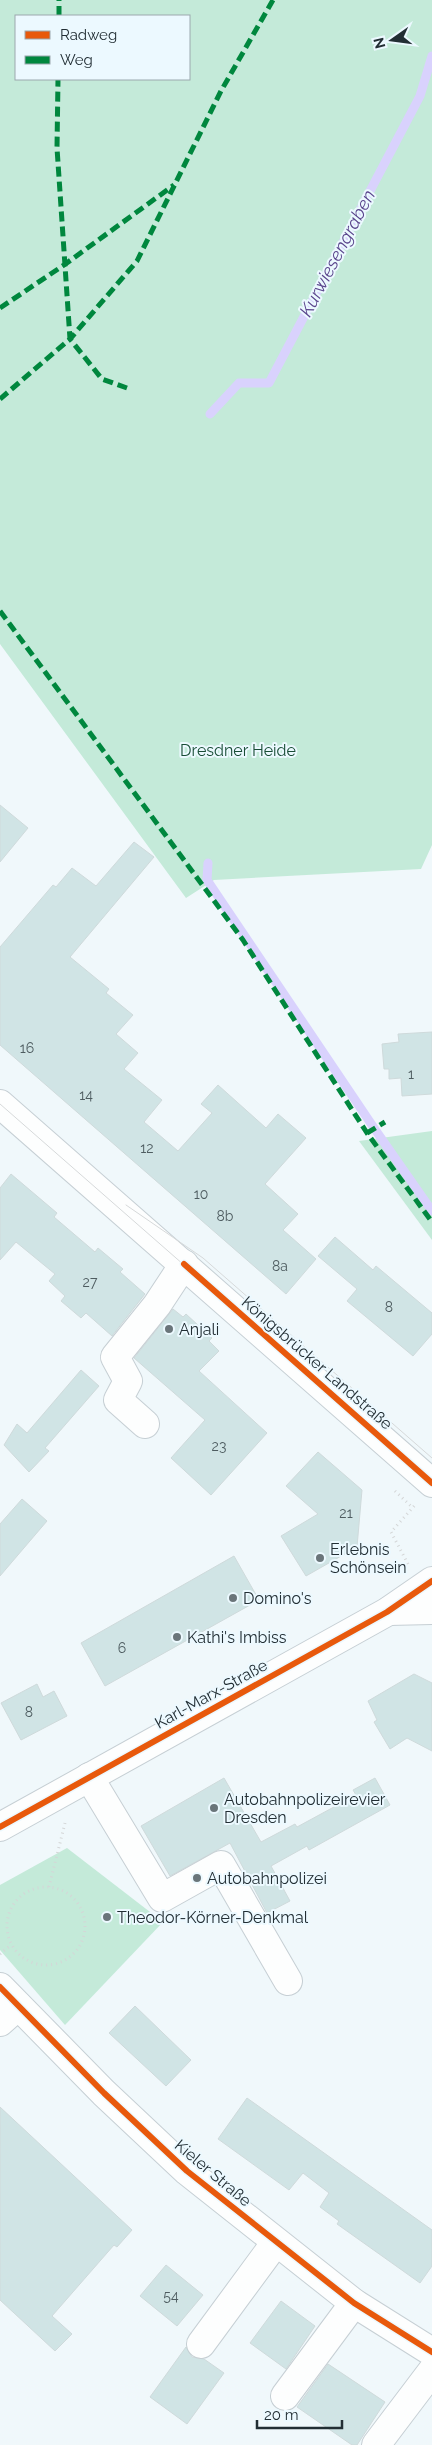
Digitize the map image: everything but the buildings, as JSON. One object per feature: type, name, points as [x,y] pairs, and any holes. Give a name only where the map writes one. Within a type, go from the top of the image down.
[{"type":"main road","name":"Königsbrücker Landstraße","points":[[0,1104],[184,1264],[426,1492]]},
{"type":"main road","points":[[145,1424],[118,1400],[128,1380],[115,1357],[157,1305],[184,1264]]},
{"type":"main road","name":"Karl-Marx-Straße","points":[[0,1827],[387,1612],[422,1576]]},
{"type":"main road","name":"Karl-Marx-Straße","points":[[387,1612],[432,1610]]},
{"type":"main road","points":[[89,1777],[162,1898],[221,1865],[288,1981]]},
{"type":"main road","name":"Kieler Straße","points":[[6,2005],[187,2171],[354,2303],[432,2352]]},
{"type":"main road","points":[[201,2344],[276,2242]]},
{"type":"main road","points":[[286,2396],[354,2303]]},
{"type":"main road","points":[[376,2445],[432,2371]]},
{"type":"path","points":[[422,1576],[391,1532],[426,1492]]},
{"type":"path","points":[[48,1887],[64,1834],[65,1822]]},
{"type":"path","points":[[48,1887],[62,1890],[73,1898],[81,1908],[85,1922],[84,1935],[79,1948],[64,1961],[44,1966],[31,1963],[19,1956],[11,1945],[7,1934],[6,1922],[10,1910],[25,1892],[48,1887]]},
{"type":"path","points":[[0,1954],[11,1945]]},
{"type":"green space","name":"Dresdner Heide","points":[[0,0],[432,0],[432,845],[421,869],[214,880],[186,898],[0,644]]},
{"type":"green space","points":[[432,1131],[432,1240],[359,1141]]},
{"type":"green space","points":[[67,1848],[163,1922],[65,2025],[0,1950],[0,1885]]},
{"type":"waterway","name":"Kurwiesengraben","points":[[210,414],[239,383],[269,383],[420,96],[432,56]]},
{"type":"waterway","points":[[208,863],[207,880],[432,1211]]},
{"type":"tram line","points":[[0,1104],[432,1482]]},
{"type":"tram line","points":[[126,1205],[203,1258],[432,1458]]},
{"type":"marked path","points":[[59,0],[59,15]]},
{"type":"marked path","points":[[127,388],[102,379],[70,339],[137,261],[221,91],[273,0]]},
{"type":"marked path","points":[[0,399],[70,339],[57,148],[58,80]]},
{"type":"marked path","points":[[0,308],[64,265],[174,185]]},
{"type":"marked path","points":[[0,611],[243,940],[367,1133],[432,1222]]},
{"type":"marked path","points":[[367,1133],[385,1122]]},
{"type":"cycle path","points":[[184,1264],[432,1483]]},
{"type":"cycle path","points":[[0,1827],[387,1612],[432,1581]]},
{"type":"cycle path","points":[[0,1987],[104,2093],[187,2171],[354,2303],[432,2352]]},
{"type":"place","name":"Anjali","points":[[169,1329]]},
{"type":"place","name":"Erlebnis Schönsein","points":[[320,1558]]},
{"type":"place","name":"Domino's","points":[[233,1598]]},
{"type":"place","name":"Kathi's Imbiss","points":[[177,1637]]},
{"type":"place","name":"Autobahnpolizeirevier Dresden","points":[[214,1808]]},
{"type":"place","name":"Autobahnpolizei","points":[[197,1878]]},
{"type":"place","name":"Theodor-Körner-Denkmal","points":[[107,1917]]}]
